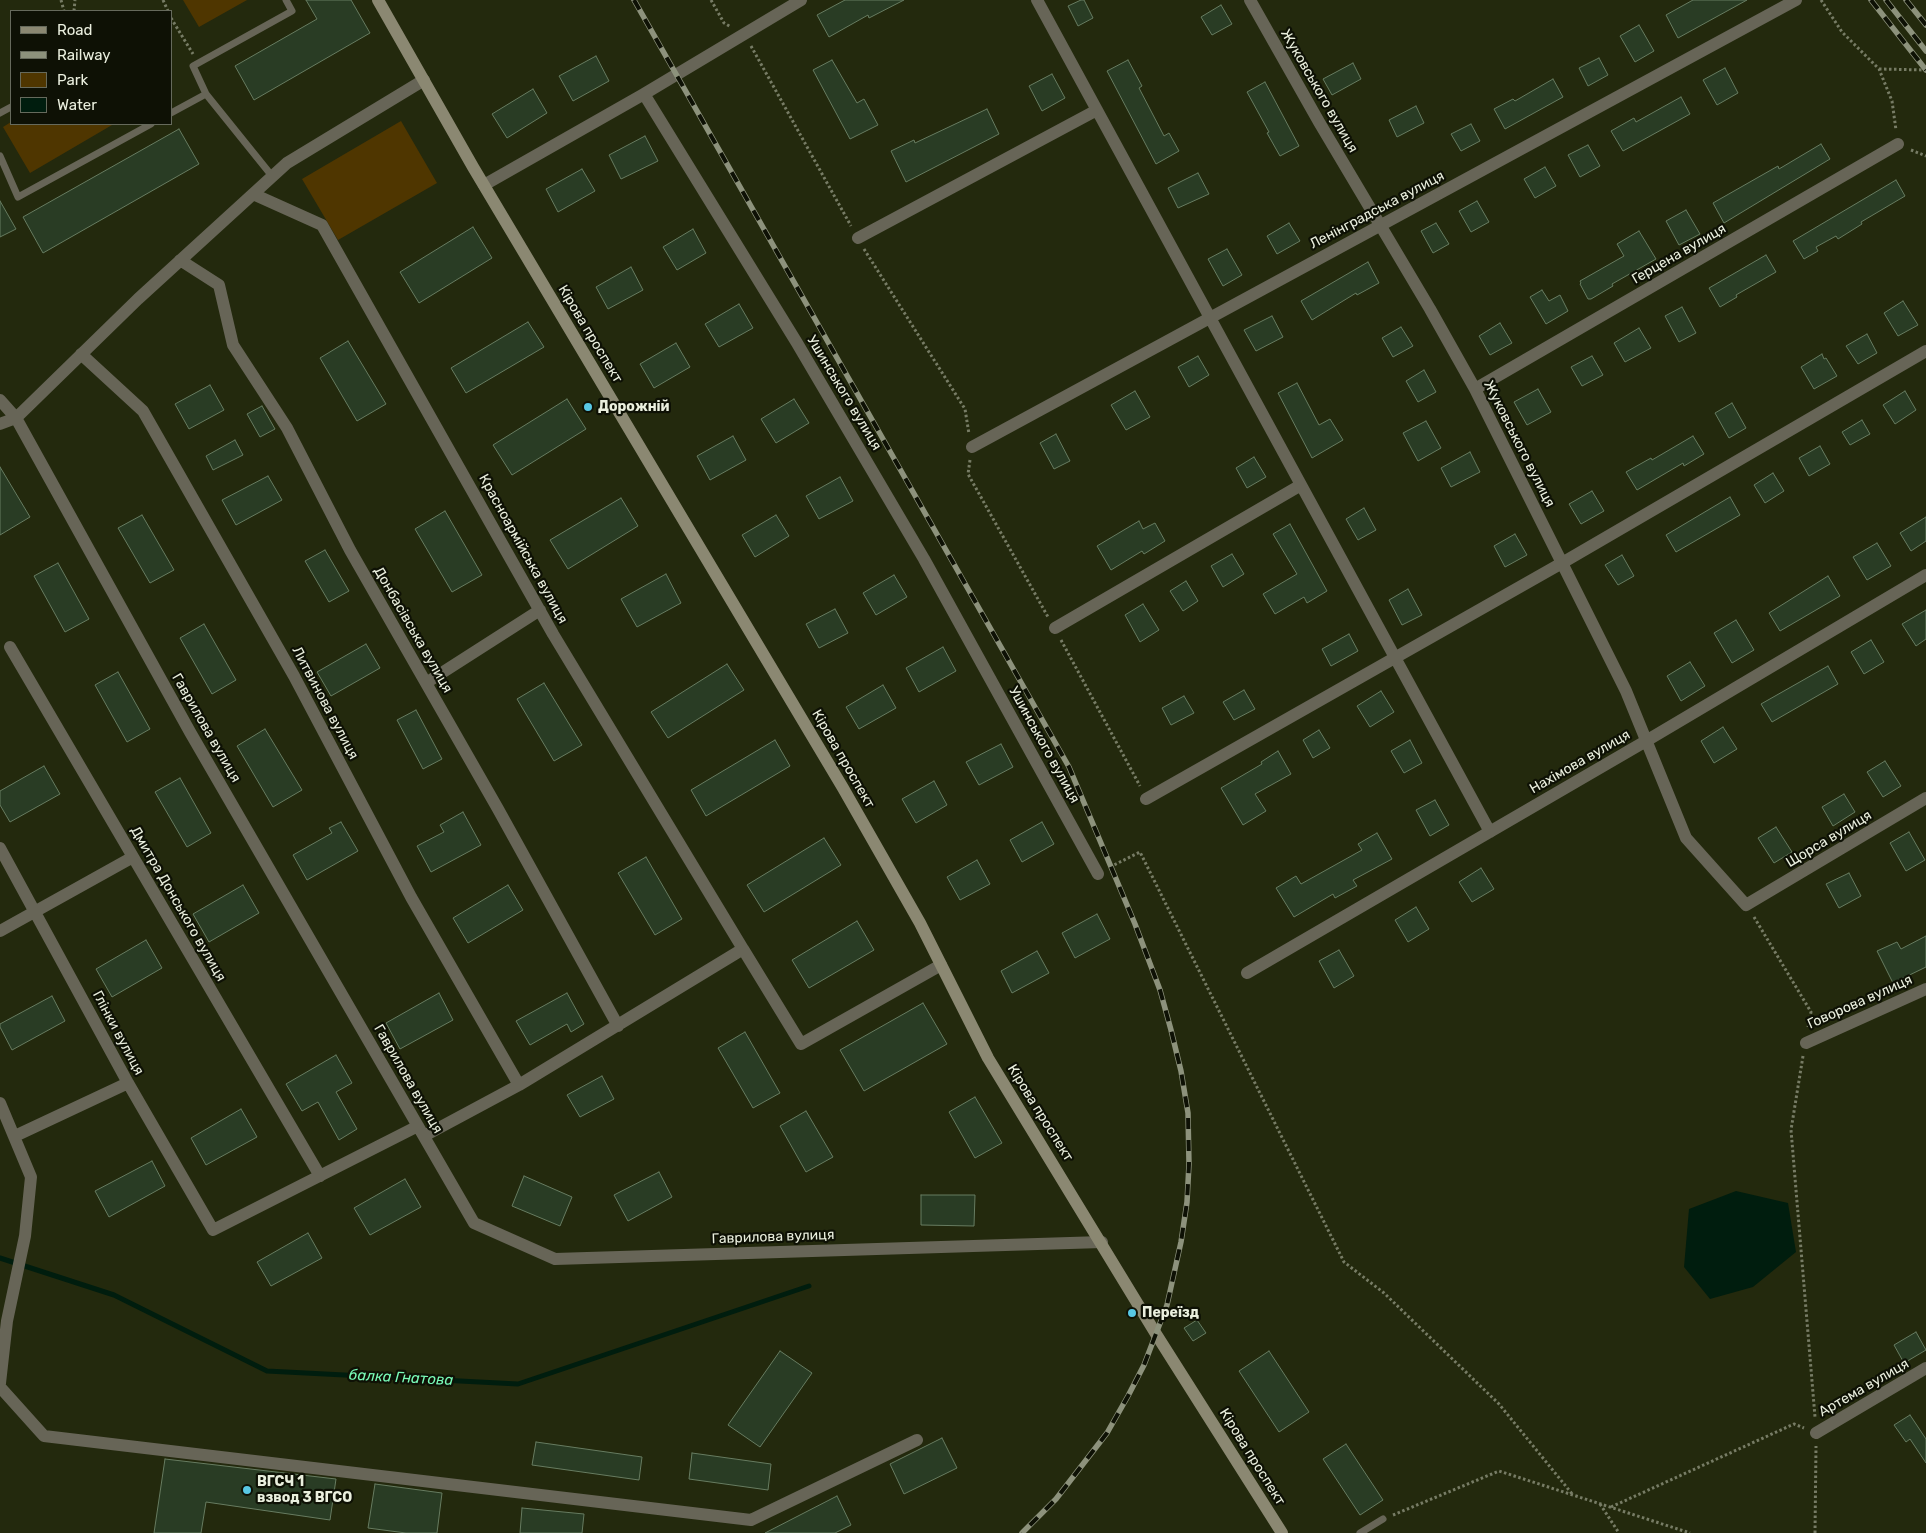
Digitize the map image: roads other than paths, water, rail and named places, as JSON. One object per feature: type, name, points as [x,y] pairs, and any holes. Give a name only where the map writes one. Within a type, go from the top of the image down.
[{"type":"street","name":"Кірова проспект","points":[[378,0],[484,185],[843,788],[920,923],[988,1058],[1279,1532]]},
{"type":"street","points":[[484,185],[644,94],[801,0]]},
{"type":"street","points":[[1037,0],[1490,832]]},
{"type":"street","name":"Жуковського вулиця","points":[[1250,0],[1475,389],[1626,691],[1686,838],[1746,905]]},
{"type":"street","name":"Ленінградська вулиця","points":[[972,447],[1796,0]]},
{"type":"street","points":[[0,424],[16,418],[180,260],[286,163],[424,80]]},
{"type":"street","name":"Ушинського вулиця","points":[[644,94],[797,343],[924,559],[1098,874]]},
{"type":"street","points":[[858,238],[1097,110]]},
{"type":"street","name":"Герцена вулиця","points":[[1475,389],[1898,144]]},
{"type":"street","name":"Красноармійська вулиця","points":[[253,194],[322,225],[540,610],[801,1044],[941,965]]},
{"type":"street","name":"Донбасівська вулиця","points":[[180,260],[219,285],[233,345],[287,428],[350,550],[618,1026]]},
{"type":"street","points":[[1146,799],[1562,563],[1926,351]]},
{"type":"street","name":"Литвинова вулиця","points":[[81,354],[143,411],[294,676],[411,898],[519,1085]]},
{"type":"street","name":"Гаврилова вулиця","points":[[0,400],[16,418],[190,732],[474,1223],[556,1259],[1102,1242]]},
{"type":"street","points":[[1055,628],[1302,485]]},
{"type":"street","name":"Нахімова вулиця","points":[[1247,973],[1646,741],[1926,575]]},
{"type":"street","points":[[426,683],[540,610]]},
{"type":"street","name":"Дмитра Донського вулиця","points":[[10,647],[320,1176]]},
{"type":"street","name":"Щорса вулиця","points":[[1746,905],[1926,798]]},
{"type":"street","name":"Глінки вулиця","points":[[0,848],[128,1083],[213,1230],[320,1176]]},
{"type":"street","points":[[0,931],[133,856]]},
{"type":"street","points":[[320,1176],[519,1085],[743,949]]},
{"type":"street","name":"Говорова вулиця","points":[[1806,1043],[1926,989]]},
{"type":"street","points":[[0,1132],[15,1136],[128,1083]]},
{"type":"street","points":[[0,1103],[31,1177],[25,1236],[7,1321],[0,1383]]},
{"type":"street","name":"Артема вулиця","points":[[1816,1433],[1926,1368]]},
{"type":"street","points":[[0,1387],[44,1436],[751,1520],[917,1440]]},
{"type":"lane","points":[[272,176],[206,94],[193,66],[292,11],[286,0]]},
{"type":"lane","points":[[172,112],[206,94]]},
{"type":"lane","points":[[0,156],[18,197],[149,125]]},
{"type":"lane","points":[[1360,1533],[1383,1519]]},
{"type":"water","points":[[1736,1191],[1788,1203],[1796,1252],[1753,1287],[1710,1299],[1684,1267],[1689,1209]]},
{"type":"waterway","name":"балка Гнатова","points":[[0,1258],[114,1295],[267,1371],[518,1384],[809,1286]]},
{"type":"railway","points":[[634,0],[1069,767],[1135,924],[1160,990],[1171,1030],[1181,1071],[1188,1113],[1189,1164],[1187,1202],[1181,1242],[1167,1305],[1144,1365],[1107,1433],[1056,1499],[1022,1533]]},
{"type":"railway","points":[[1871,0],[1926,70]]},
{"type":"railway","points":[[1886,0],[1926,51]]},
{"type":"railway","points":[[1906,0],[1926,25]]},
{"type":"place","name":"Дорожній","points":[[588,407]]},
{"type":"place","name":"Переїзд","points":[[1132,1313]]},
{"type":"place","name":"ВГСЧ 1 взвод 3 ВГСО","points":[[247,1490]]}]
